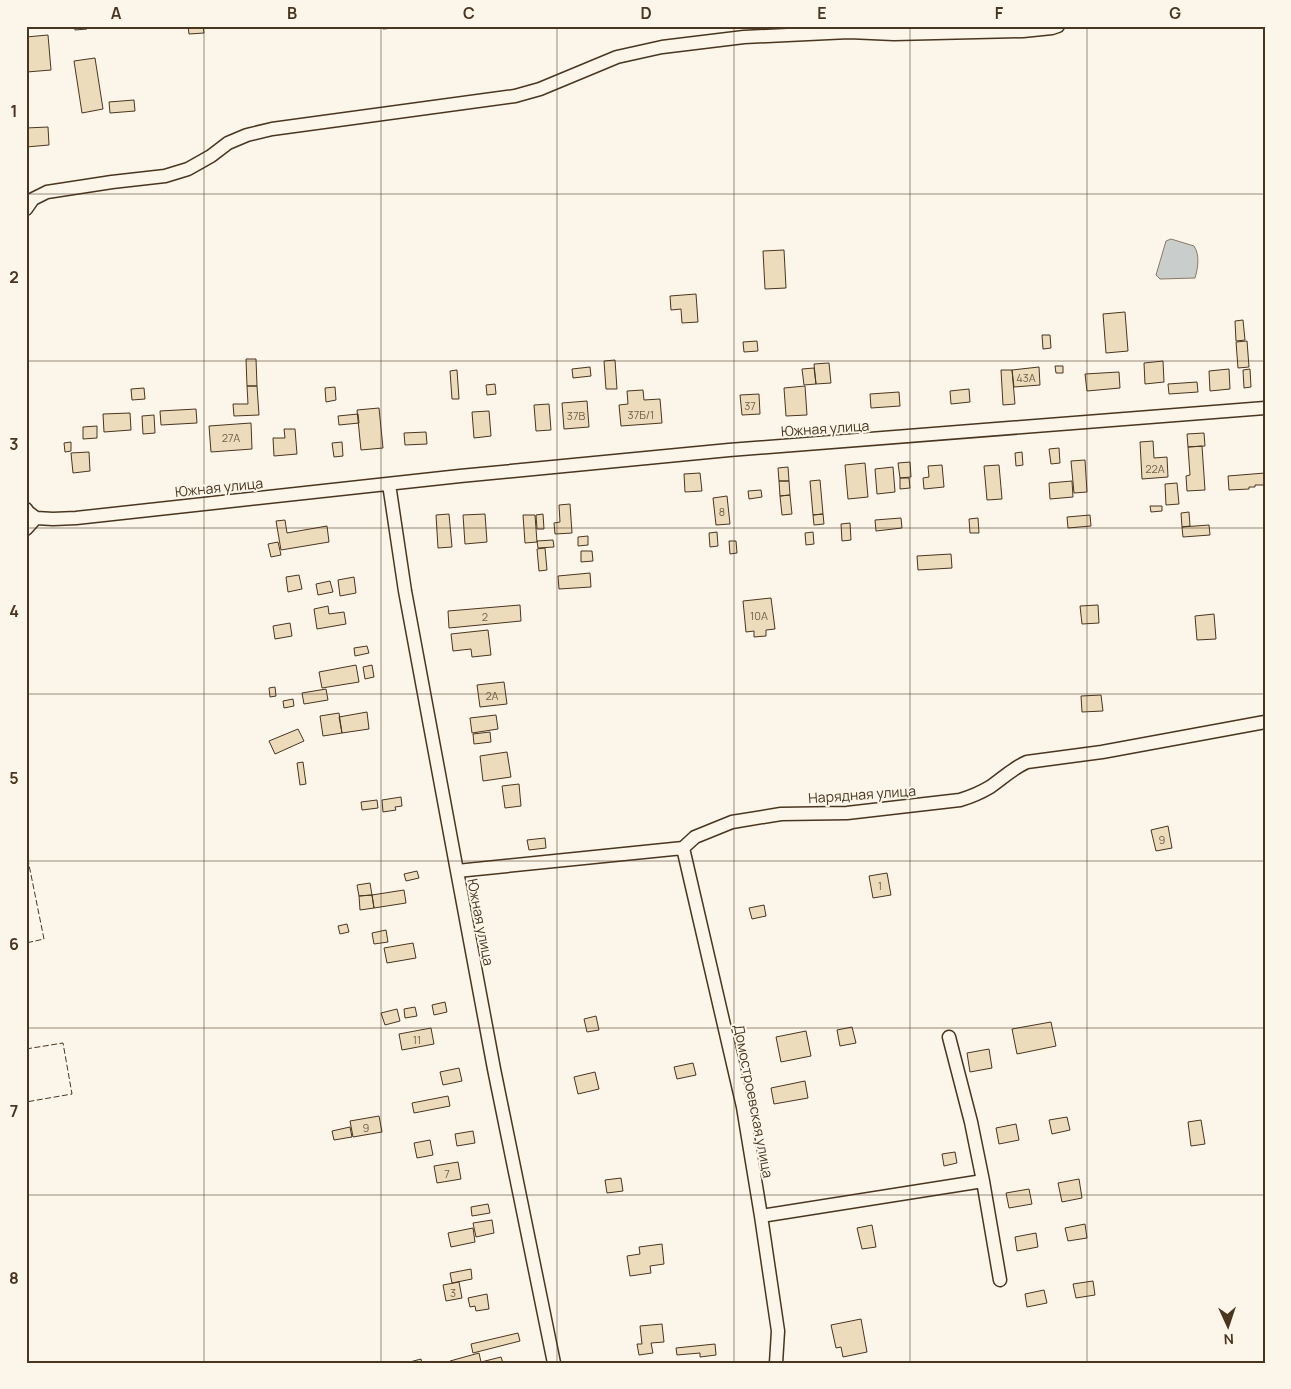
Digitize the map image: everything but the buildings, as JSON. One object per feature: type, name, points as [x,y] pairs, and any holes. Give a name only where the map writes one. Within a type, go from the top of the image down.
[{"type":"street","points":[[26,208],[33,199],[47,192],[165,176],[188,169],[211,156],[228,143],[247,135],[272,129],[515,96],[540,89],[617,57],[662,47],[812,30],[894,34],[1023,31],[1058,26]]},
{"type":"street","name":"Южная улица","points":[[31,514],[53,519],[86,517],[460,476],[730,450],[1265,408]]},
{"type":"street","name":"Южная улица","points":[[389,484],[405,591],[494,1069],[554,1363]]},
{"type":"street","points":[[26,529],[31,514]]},
{"type":"street","name":"Нарядная улица","points":[[457,871],[683,848],[695,837],[732,822],[781,814],[847,813],[960,800],[989,788],[1017,766],[1027,762],[1102,752],[1265,722]]},
{"type":"street","name":"Домостроевская улица","points":[[683,848],[743,1106],[778,1331],[776,1363]]},
{"type":"street","points":[[949,1036],[971,1122],[1000,1280]]},
{"type":"street","points":[[761,1216],[983,1181]]},
{"type":"shaded area","points":[[1171,239],[1194,246],[1198,262],[1195,278],[1160,279],[1156,275],[1166,241]]},
{"type":"fence","points":[[26,850],[44,939],[26,943]]},
{"type":"fence","points":[[26,1049],[63,1043],[72,1094],[26,1102]]}]
